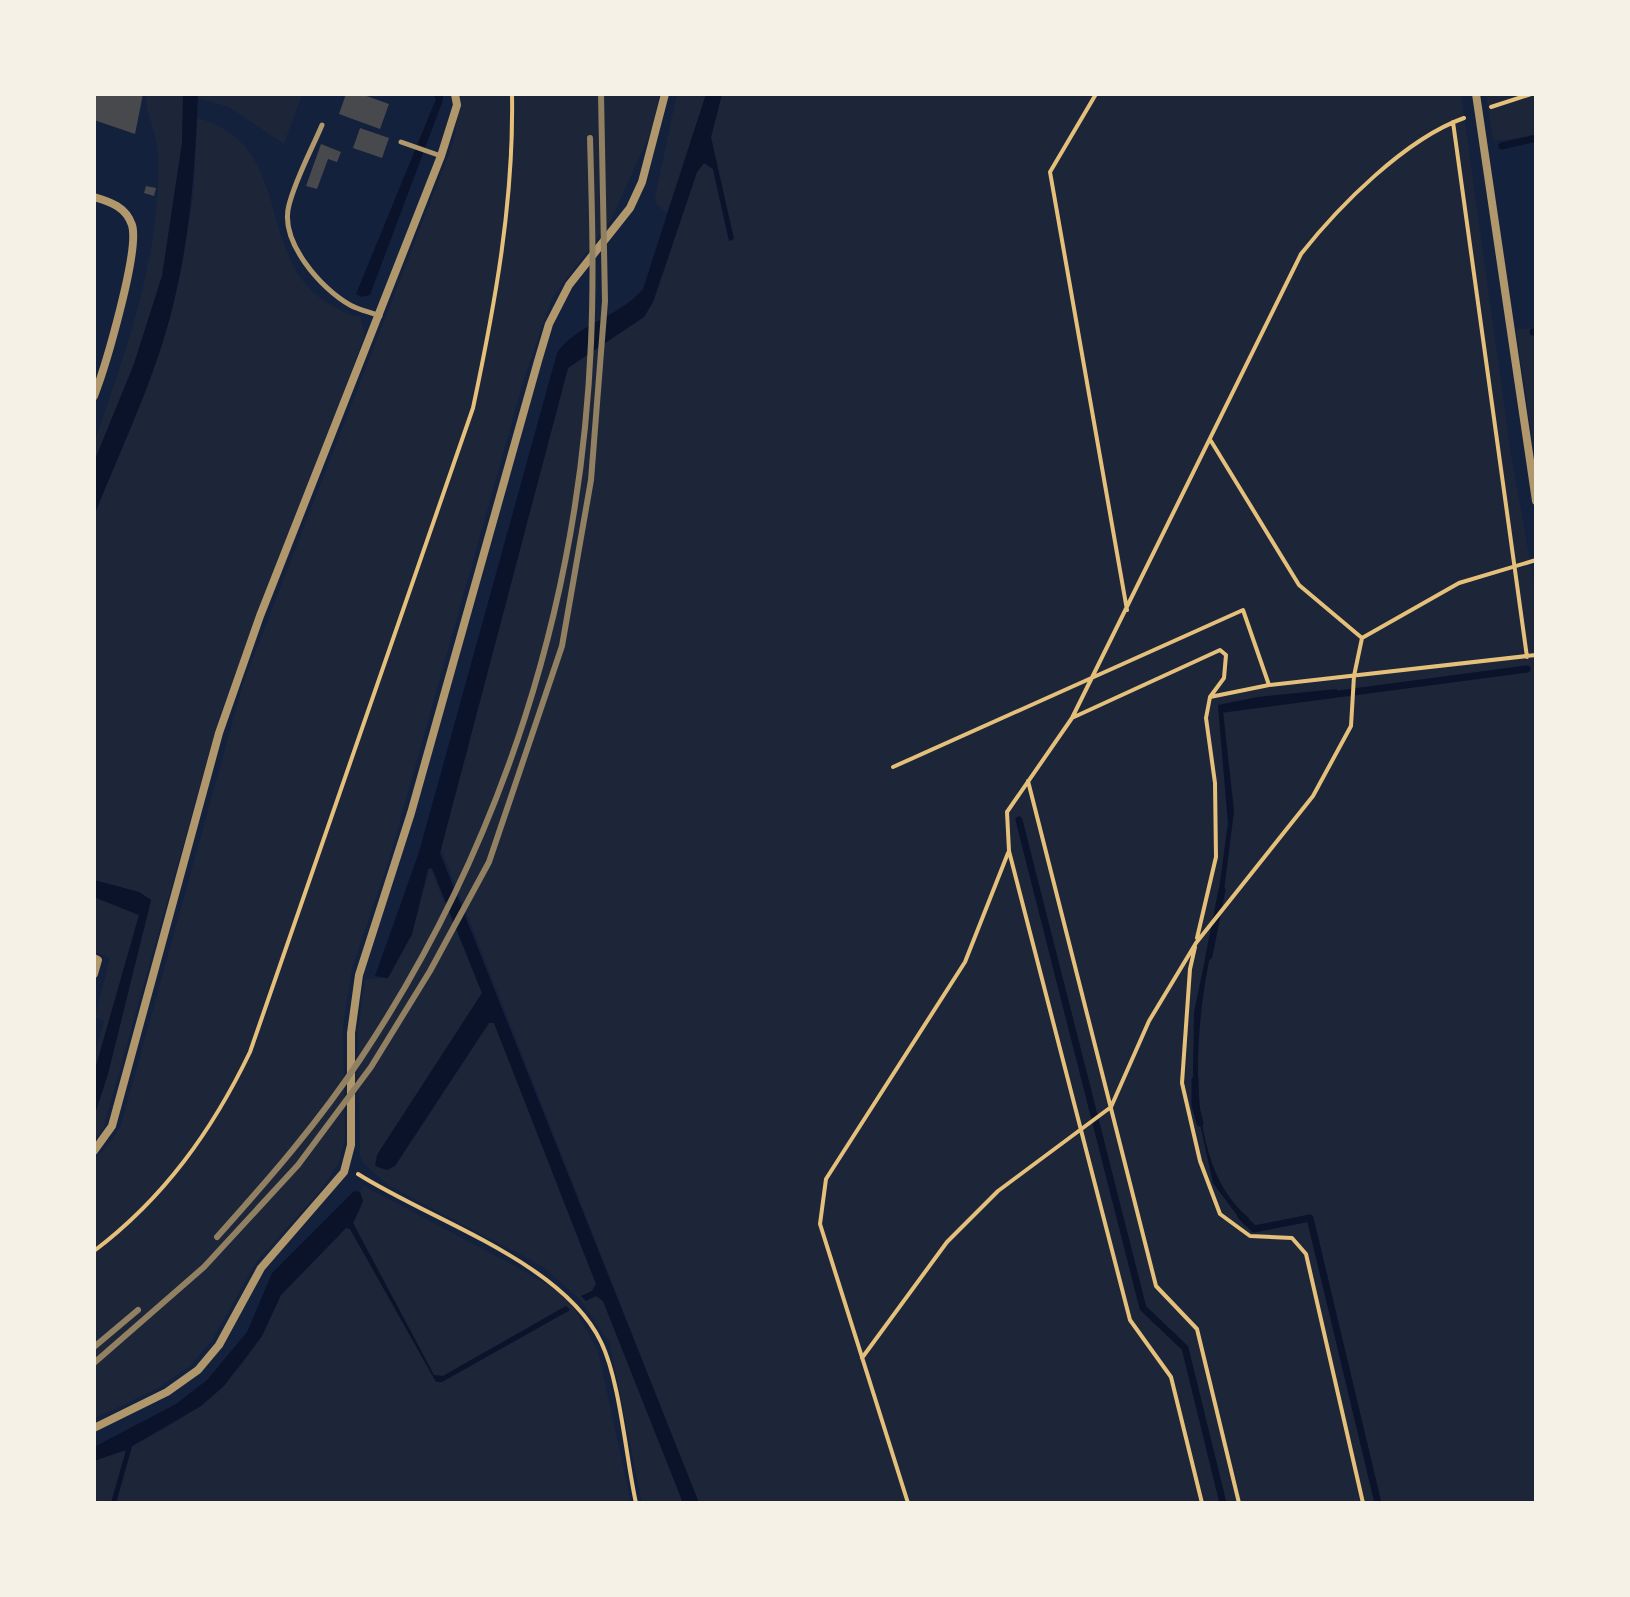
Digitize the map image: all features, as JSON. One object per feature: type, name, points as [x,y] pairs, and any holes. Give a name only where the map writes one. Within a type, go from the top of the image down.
[{"type":"street","points":[[94,1151],[112,1126],[224,718],[260,616],[441,156],[457,105],[455,94]]},
{"type":"street","points":[[94,1428],[167,1392],[198,1370],[219,1345],[261,1268],[337,1183],[346,1167],[351,1145],[351,1033],[359,975],[411,813],[549,324],[569,285],[630,208],[642,182],[665,94]]},
{"type":"street","points":[[1476,94],[1536,501]]},
{"type":"street","points":[[94,197],[116,204],[127,215],[133,240],[112,343],[94,396]]},
{"type":"street","points":[[94,958],[98,960],[94,974]]},
{"type":"lane","points":[[322,125],[287,208],[290,233],[303,259],[324,285],[350,305],[380,316]]},
{"type":"lane","points":[[401,142],[441,156]]},
{"type":"path","points":[[94,1251],[165,1186],[223,1109],[250,1052],[473,408],[496,298],[513,153],[512,94]]},
{"type":"path","points":[[1096,94],[1050,172],[1127,612]]},
{"type":"path","points":[[1478,112],[1531,94]]},
{"type":"path","points":[[1202,1503],[1171,1377],[1130,1320],[1009,851],[1007,812],[1072,718],[1088,681],[1127,612],[1301,254],[1325,224],[1388,167],[1463,118]]},
{"type":"path","points":[[1453,122],[1527,657]]},
{"type":"path","points":[[1211,441],[1299,585],[1362,638]]},
{"type":"path","points":[[862,1358],[947,1242],[998,1191],[1111,1107],[1149,1021],[1196,943],[1313,796],[1351,726],[1354,676],[1362,638],[1459,583],[1536,560]]},
{"type":"path","points":[[893,767],[1243,610],[1269,685]]},
{"type":"path","points":[[1072,718],[1220,650],[1226,655],[1224,678],[1210,697],[1206,718],[1215,783],[1216,857],[1190,969],[1182,1083],[1200,1161],[1220,1214],[1250,1236],[1292,1238],[1306,1254],[1363,1503]]},
{"type":"path","points":[[1210,697],[1269,685],[1536,655]]},
{"type":"path","points":[[1028,781],[1156,1286],[1197,1329],[1239,1503]]},
{"type":"path","points":[[908,1503],[820,1224],[826,1179],[965,962],[1009,851]]},
{"type":"path","points":[[346,1167],[533,1269],[573,1298],[602,1343],[636,1503]]},
{"type":"shaded area","points":[[146,94],[183,94],[182,143],[162,276],[134,364],[94,462],[94,444],[140,301],[154,228],[158,153]]},
{"type":"shaded area","points":[[183,94],[198,94],[190,206],[177,290],[154,368],[94,516],[94,462],[134,364],[162,276],[182,143]]},
{"type":"shaded area","points":[[198,94],[302,94],[284,144],[229,107],[198,98]]},
{"type":"shaded area","points":[[433,94],[443,94],[443,100],[370,295],[362,297],[356,294],[436,99]]},
{"type":"shaded area","points":[[461,94],[659,94],[653,127],[611,220],[552,298],[524,379],[389,860],[352,968],[343,1026],[345,1139],[339,1162],[321,1190],[257,1261],[212,1340],[190,1366],[158,1388],[94,1419],[94,1160],[121,1125],[243,684],[454,141]]},
{"type":"shaded area","points":[[677,94],[706,94],[667,213],[656,204],[655,197]]},
{"type":"shaded area","points":[[706,94],[722,94],[711,137],[734,239],[729,241],[713,169],[704,163],[697,172],[653,302],[644,317],[568,368],[440,853],[699,1503],[683,1503],[603,1301],[596,1296],[586,1301],[581,1296],[592,1291],[596,1284],[494,1023],[489,1023],[395,1166],[387,1170],[375,1166],[377,1155],[482,993],[432,868],[428,869],[412,934],[388,978],[375,976],[419,852],[557,353],[575,335],[623,307],[643,289]]},
{"type":"shaded area","points":[[722,94],[1461,94],[1511,455],[1536,593],[1536,1503],[699,1503],[440,846],[568,368],[653,303],[697,172],[704,163],[713,169],[728,240],[711,137]],"holes":[[[1337,689],[1337,692],[1257,703],[1223,712],[1234,811],[1223,897],[1218,897],[1228,823],[1218,705],[1258,697]]]},
{"type":"shaded area","points":[[1486,94],[1536,94],[1536,136],[1493,141]]},
{"type":"shaded area","points":[[197,118],[228,132],[249,152],[263,177],[291,261],[307,286],[331,305],[360,316],[365,335],[220,715],[103,1129],[94,1140],[94,1117],[108,1074],[151,900],[139,892],[94,880],[94,516],[170,318],[193,199]]},
{"type":"shaded area","points":[[1536,328],[1536,464],[1516,329]]},
{"type":"shaded area","points":[[1337,689],[1337,693],[1257,703],[1223,712],[1234,811],[1223,898],[1218,897],[1228,823],[1218,705],[1258,697]]},
{"type":"shaded area","points":[[430,867],[482,993],[377,1155],[489,1023],[494,1023],[596,1284],[592,1291],[582,1296],[600,1296],[603,1301],[683,1503],[642,1503],[610,1344],[580,1299],[542,1266],[390,1186],[365,1165],[360,1155],[358,1030],[365,979],[388,978],[412,934]]},
{"type":"shaded area","points":[[94,880],[139,892],[151,900],[108,1074],[94,1117],[94,1073],[139,915],[94,897]]},
{"type":"shaded area","points":[[94,897],[139,915],[94,1073],[94,1057],[104,1021],[95,1017],[110,958],[94,952]]},
{"type":"shaded area","points":[[1212,947],[1198,1052],[1203,1128],[1212,1163],[1227,1194],[1249,1218],[1245,1226],[1213,1183],[1198,1115],[1193,1073],[1194,1012],[1207,950]]},
{"type":"shaded area","points":[[364,1186],[552,1287],[573,1306],[598,1351],[631,1503],[116,1503],[132,1447],[184,1417],[240,1367],[262,1336],[281,1295],[346,1228],[350,1229],[438,1382],[570,1310],[566,1306],[443,1376],[434,1375],[353,1223],[362,1206],[360,1192]]},
{"type":"shaded area","points":[[354,1191],[360,1192],[363,1201],[353,1223],[434,1375],[443,1376],[566,1306],[570,1310],[442,1382],[436,1382],[350,1229],[346,1228],[281,1295],[262,1336],[224,1386],[201,1406],[132,1446],[116,1503],[111,1503],[126,1450],[94,1461],[94,1447],[176,1404],[207,1380],[247,1332],[272,1273]]},
{"type":"shaded area","points":[[120,1449],[126,1453],[111,1503],[94,1503],[94,1461]]},
{"type":"building","points":[[94,94],[143,94],[135,134],[94,120]]},
{"type":"building","points":[[346,94],[361,94],[389,104],[380,129],[339,114]]},
{"type":"building","points":[[360,128],[389,138],[382,158],[353,148]]},
{"type":"building","points":[[321,144],[341,152],[337,162],[328,159],[317,189],[306,186]]},
{"type":"building","points":[[146,186],[156,188],[154,196],[144,193]]},
{"type":"waterway","points":[[1502,146],[1536,138]]},
{"type":"waterway","points":[[1224,709],[1527,669]]},
{"type":"waterway","points":[[1019,820],[1143,1308],[1185,1348],[1223,1503]]},
{"type":"waterway","points":[[1209,956],[1222,890]]},
{"type":"waterway","points":[[1195,1080],[1195,1105],[1200,1123]]},
{"type":"waterway","points":[[1241,1216],[1254,1229],[1310,1218],[1378,1503]]},
{"type":"railway","points":[[94,1363],[204,1267],[298,1165],[371,1067],[430,971],[489,862],[562,646],[591,480],[605,301],[601,94]]},
{"type":"railway","points":[[217,1237],[328,1105],[411,976],[455,892],[493,805],[525,717],[551,626],[570,533],[584,439],[592,317],[590,138]]},
{"type":"railway","points":[[94,1347],[138,1310]]}]
